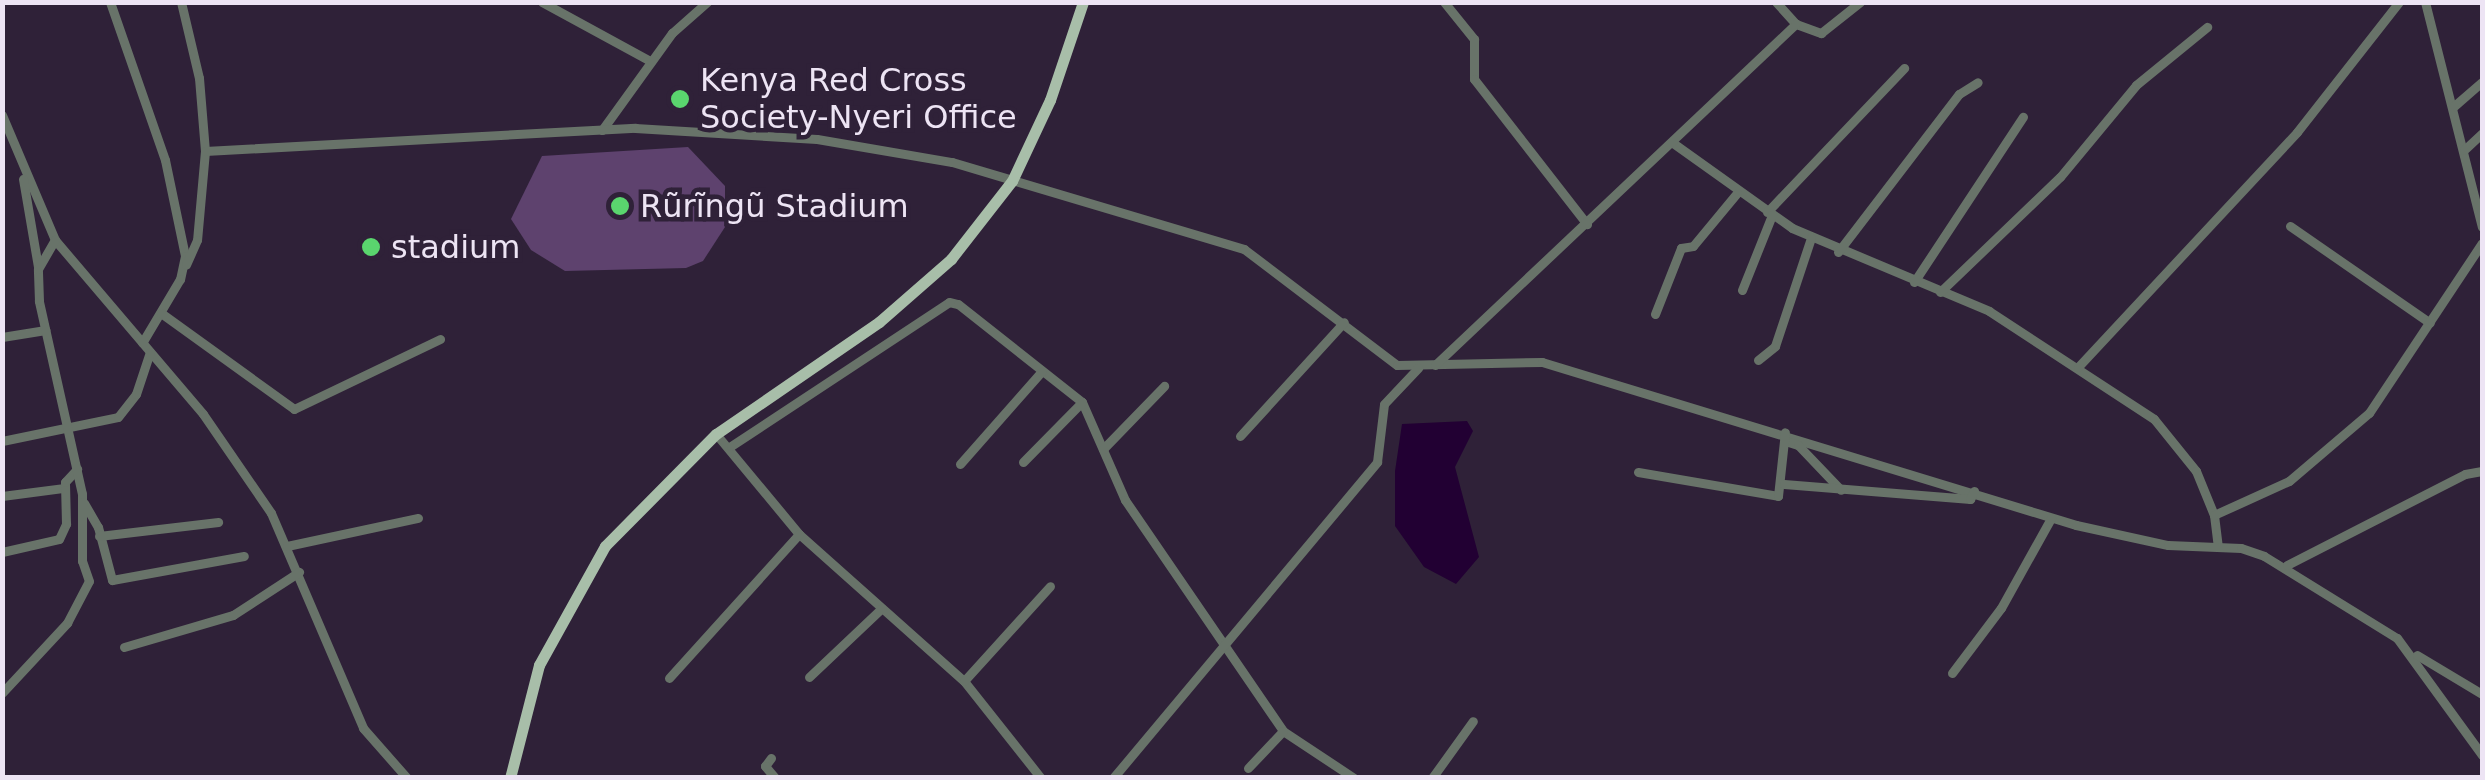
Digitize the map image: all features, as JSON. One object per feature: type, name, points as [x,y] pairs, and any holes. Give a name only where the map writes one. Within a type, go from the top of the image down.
[{"type":"main road","points":[[510,778],[539,664],[575,591],[639,508],[716,434],[916,291],[951,260],[1012,181],[1050,100],[1083,2]]},
{"type":"street","points":[[110,2],[165,160],[182,233],[180,279]]},
{"type":"street","points":[[142,343],[180,279],[197,240],[205,152],[199,78],[181,2]]},
{"type":"street","points":[[542,2],[650,61]]},
{"type":"street","points":[[602,130],[650,61],[707,2]]},
{"type":"street","points":[[1444,2],[1474,38],[1474,78],[1587,224]]},
{"type":"street","points":[[1776,2],[1796,24],[1825,32],[1860,2]]},
{"type":"street","points":[[2078,367],[2297,132],[2398,2]]},
{"type":"street","points":[[2425,2],[2482,227]]},
{"type":"street","points":[[1435,366],[1796,24]]},
{"type":"street","points":[[1940,292],[2060,177],[2136,84],[2207,27]]},
{"type":"street","points":[[1742,290],[1769,213],[1904,68]]},
{"type":"street","points":[[1838,252],[1959,94],[1978,82]]},
{"type":"street","points":[[2453,107],[2482,82]]},
{"type":"street","points":[[2,115],[55,240],[238,462],[287,546],[363,728],[407,778]]},
{"type":"street","points":[[1914,282],[2023,117]]},
{"type":"street","points":[[205,152],[602,130],[816,140],[952,162],[1244,249],[1386,358],[1418,368],[1542,362],[1974,491],[2052,518],[2168,546],[2218,546],[2288,566],[2411,652],[2482,694]]},
{"type":"street","points":[[2464,150],[2482,132]]},
{"type":"street","points":[[1673,143],[1737,193],[1811,238],[1989,310],[2078,367],[2178,444],[2214,515],[2218,546]]},
{"type":"street","points":[[2,693],[86,592],[82,500],[45,330],[23,171]]},
{"type":"street","points":[[1655,314],[1681,248],[1692,246],[1737,193]]},
{"type":"street","points":[[2290,226],[2430,323]]},
{"type":"street","points":[[1758,360],[1775,346],[1811,238]]},
{"type":"street","points":[[38,268],[55,240]]},
{"type":"street","points":[[2214,515],[2288,480],[2370,413],[2482,243]]},
{"type":"street","points":[[730,446],[948,302],[964,308],[1082,402],[1125,500],[1283,731],[1354,778]]},
{"type":"street","points":[[161,314],[294,410],[440,340]]},
{"type":"street","points":[[1240,436],[1344,322]]},
{"type":"street","points":[[2,337],[45,330]]},
{"type":"street","points":[[2,440],[69,432],[123,412],[150,352]]},
{"type":"street","points":[[1113,778],[1376,462],[1384,404],[1418,368]]},
{"type":"street","points":[[960,464],[1041,372]]},
{"type":"street","points":[[1103,450],[1164,386]]},
{"type":"street","points":[[1022,462],[1082,402]]},
{"type":"street","points":[[716,434],[730,446],[799,534],[964,681],[1042,778]]},
{"type":"street","points":[[1638,472],[1778,496],[1784,484],[1785,437]]},
{"type":"street","points":[[1785,437],[1798,445],[1841,490]]},
{"type":"street","points":[[2,552],[59,540],[66,524],[64,488],[77,469]]},
{"type":"street","points":[[2288,566],[2465,474],[2482,471]]},
{"type":"street","points":[[1784,484],[1970,499],[1974,491]]},
{"type":"street","points":[[2,496],[64,488]]},
{"type":"street","points":[[82,500],[99,536],[112,580],[244,556]]},
{"type":"street","points":[[287,546],[418,518]]},
{"type":"street","points":[[1952,673],[2001,608],[2052,518]]},
{"type":"street","points":[[99,536],[218,522]]},
{"type":"street","points":[[669,678],[799,534]]},
{"type":"street","points":[[124,648],[232,615],[299,572]]},
{"type":"street","points":[[964,681],[1050,586]]},
{"type":"street","points":[[810,677],[882,608]]},
{"type":"street","points":[[2411,652],[2482,755]]},
{"type":"street","points":[[1432,778],[1473,721]]},
{"type":"street","points":[[1248,768],[1283,731]]},
{"type":"street","points":[[771,758],[766,766],[775,778]]},
{"type":"shaded area","name":"Rũrĩngũ Stadium","points":[[688,147],[725,186],[725,227],[703,261],[686,268],[565,271],[531,250],[511,219],[542,156]]},
{"type":"shaded area","points":[[1467,421],[1473,431],[1455,467],[1479,557],[1456,584],[1424,567],[1395,526],[1395,471],[1402,424]]},
{"type":"place","name":"Kenya Red Cross Society-Nyeri Office","points":[[680,99]]},
{"type":"place","name":"Rũrĩngũ Stadium","points":[[620,206]]},
{"type":"place","name":"stadium","points":[[371,247]]}]
